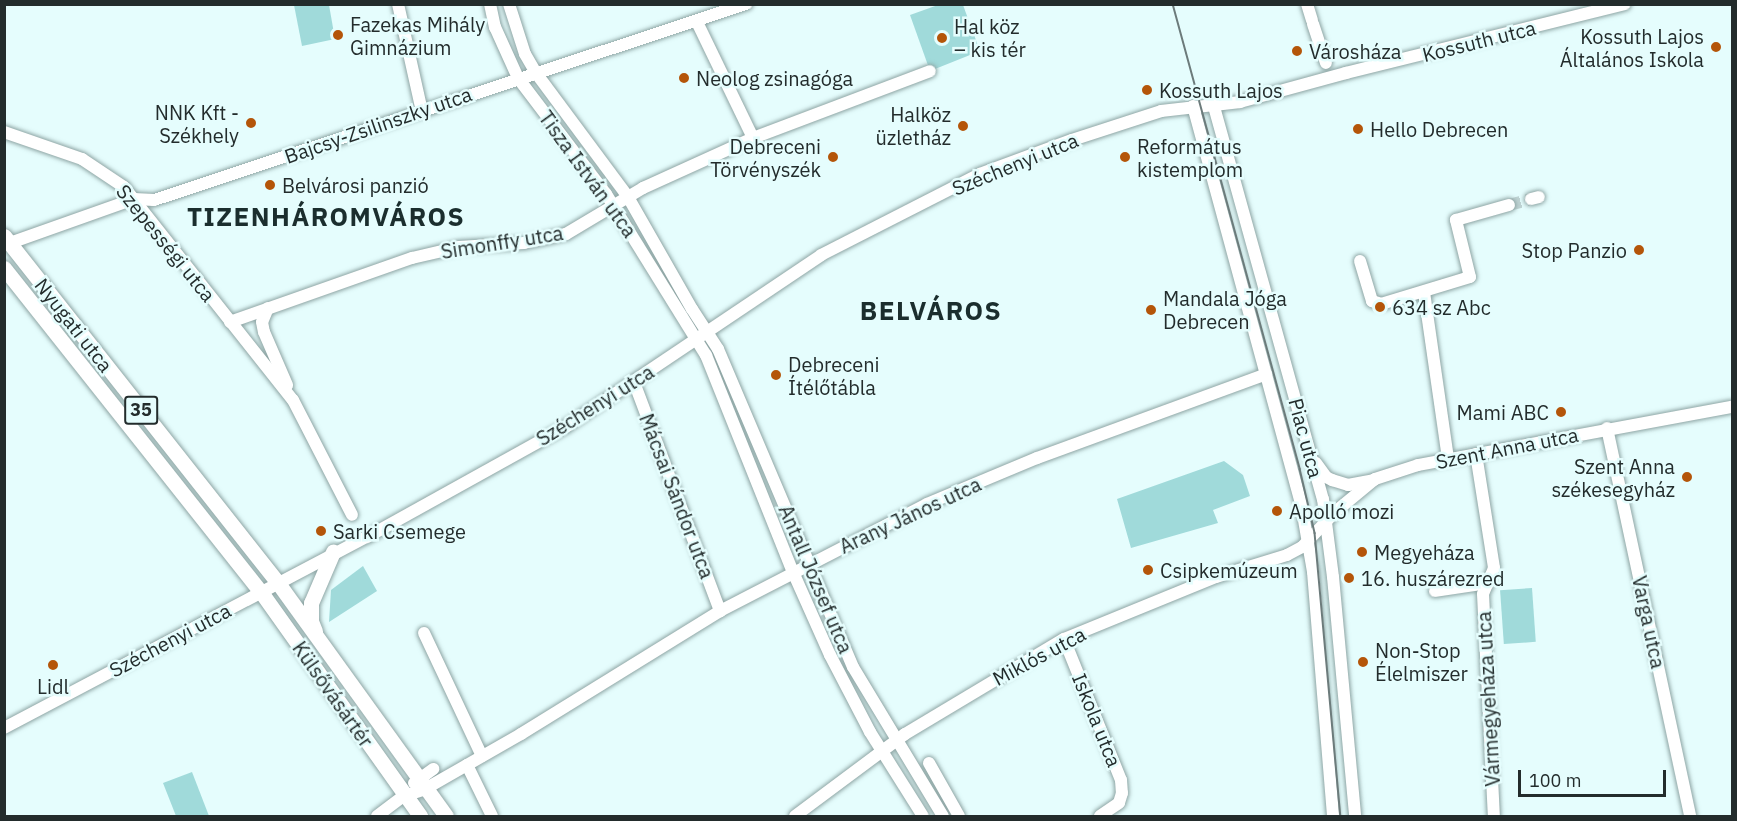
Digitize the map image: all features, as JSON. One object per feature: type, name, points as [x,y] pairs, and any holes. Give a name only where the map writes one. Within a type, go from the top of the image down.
[{"type":"main road","name":"Nyugati utca","points":[[7,240],[278,583]]},
{"type":"main road","name":"Nyugati utca","points":[[4,268],[261,592]]},
{"type":"main road","points":[[320,642],[311,621],[311,603],[333,552]]},
{"type":"main road","name":"Külsővásártér","points":[[278,583],[446,816]]},
{"type":"main road","name":"Külsővásártér","points":[[261,592],[420,816]]},
{"type":"street","points":[[398,4],[422,111]]},
{"type":"street","name":"Tisza István utca","points":[[490,4],[495,27],[518,78],[614,206],[695,340]]},
{"type":"street","name":"Tisza István utca","points":[[509,4],[525,54],[536,73],[628,197],[707,332]]},
{"type":"street","name":"Bajcsy-Zsilinszky utca","points":[[7,240],[134,199],[154,200],[518,78],[697,22],[724,8],[746,4]]},
{"type":"street","points":[[1307,4],[1326,63]]},
{"type":"street","name":"Kossuth utca","points":[[1193,106],[1240,102],[1346,72],[1625,4]]},
{"type":"street","points":[[697,22],[753,138]]},
{"type":"street","name":"Simonffy utca","points":[[230,322],[412,258],[459,247],[524,243],[566,234],[628,197],[753,138],[930,70]]},
{"type":"street","name":"Piac utca","points":[[1213,103],[1312,456],[1326,522],[1355,816]]},
{"type":"street","name":"Piac utca","points":[[1193,106],[1293,470],[1310,555],[1333,816]]},
{"type":"street","name":"Széchenyi utca","points":[[4,728],[333,552],[367,537],[567,426],[821,255],[980,174],[1161,111],[1193,106]]},
{"type":"street","name":"Szepességi utca","points":[[4,132],[82,159],[124,187],[293,400]]},
{"type":"street","points":[[1360,261],[1372,301],[1382,304],[1470,277],[1456,220],[1509,205]]},
{"type":"street","points":[[1424,291],[1448,459]]},
{"type":"street","name":"Szepességi utca","points":[[268,308],[262,322],[264,332],[293,400],[352,515]]},
{"type":"street","name":"Antall József utca","points":[[707,332],[718,349],[853,667],[943,816]]},
{"type":"street","name":"Antall József utca","points":[[695,340],[706,355],[793,572],[842,680],[870,732],[923,816]]},
{"type":"street","name":"Arany János utca","points":[[482,756],[720,611],[927,504],[1037,458],[1266,374]]},
{"type":"street","name":"Mácsai Sándor utca","points":[[634,381],[720,611]]},
{"type":"street","name":"Szent Anna utca","points":[[1307,542],[1375,479],[1448,459],[1607,428],[1732,407]]},
{"type":"street","name":"Varga utca","points":[[1607,428],[1690,816]]},
{"type":"street","name":"Vármegyeháza utca","points":[[1476,454],[1494,568],[1486,588],[1494,816]]},
{"type":"street","points":[[1312,456],[1326,477],[1332,480],[1348,485],[1375,479]]},
{"type":"street","name":"Miklós utca","points":[[795,816],[882,750],[1064,639],[1216,577],[1287,555],[1307,542]]},
{"type":"street","points":[[1287,555],[1310,555],[1322,559],[1332,571]]},
{"type":"street","name":"Vármegyeháza utca","points":[[1435,591],[1486,588]]},
{"type":"street","points":[[377,816],[421,784],[467,765],[482,756],[424,633]]},
{"type":"street","name":"Iskola utca","points":[[1064,639],[1121,780],[1122,793],[1119,803],[1100,816]]},
{"type":"street","points":[[929,763],[959,816]]},
{"type":"street","points":[[467,765],[492,816]]},
{"type":"street","points":[[421,784],[433,769]]},
{"type":"shaded area","points":[[294,5],[329,5],[335,39],[302,46]]},
{"type":"shaded area","points":[[938,5],[963,5],[980,51],[930,71],[910,15]]},
{"type":"shaded area","points":[[1224,461],[1243,475],[1250,496],[1213,510],[1218,523],[1131,548],[1117,499]]},
{"type":"shaded area","points":[[363,566],[377,591],[329,622],[331,590]]},
{"type":"shaded area","points":[[1532,588],[1536,642],[1504,644],[1500,590]]},
{"type":"shaded area","points":[[192,772],[209,816],[176,816],[163,783]]},
{"type":"tunnel","points":[[1509,205],[1531,199]]},
{"type":"tram line","points":[[1173,4],[1300,469],[1315,533],[1341,816]]},
{"type":"place","name":"Fazekas Mihály Gimnázium","points":[[338,35]]},
{"type":"place","name":"Hal köz – kis tér","points":[[942,38]]},
{"type":"place","name":"Kossuth Lajos Általános Iskola","points":[[1716,47]]},
{"type":"place","name":"Városháza","points":[[1297,51]]},
{"type":"place","name":"Neolog zsinagóga","points":[[684,78]]},
{"type":"place","name":"Kossuth Lajos","points":[[1147,90]]},
{"type":"place","name":"NNK Kft - Székhely","points":[[251,123]]},
{"type":"place","name":"Halköz üzletház","points":[[963,126]]},
{"type":"place","name":"Hello Debrecen","points":[[1358,129]]},
{"type":"place","name":"Debreceni Törvényszék","points":[[833,157]]},
{"type":"place","name":"Református kistemplom","points":[[1125,157]]},
{"type":"place","name":"Belvárosi panzió","points":[[270,185]]},
{"type":"place","name":"Stop Panzio","points":[[1639,250]]},
{"type":"place","name":"634 sz Abc","points":[[1380,307]]},
{"type":"place","name":"Mandala Jóga Debrecen","points":[[1151,310]]},
{"type":"place","name":"Debreceni Ítélőtábla","points":[[776,375]]},
{"type":"place","name":"Mami ABC","points":[[1561,412]]},
{"type":"place","name":"Szent Anna székesegyház","points":[[1687,477]]},
{"type":"place","name":"Apolló mozi","points":[[1277,511]]},
{"type":"place","name":"Sarki Csemege","points":[[321,531]]},
{"type":"place","name":"Megyeháza","points":[[1362,552]]},
{"type":"place","name":"Csipkemúzeum","points":[[1148,570]]},
{"type":"place","name":"16. huszárezred","points":[[1349,578]]},
{"type":"place","name":"Non-Stop Élelmiszer","points":[[1363,662]]},
{"type":"place","name":"Lidl","points":[[53,665]]},
{"type":"district","name":"TIZENHÁROMVÁROS","points":[[326,217]]},
{"type":"district","name":"BELVÁROS","points":[[931,311]]}]
